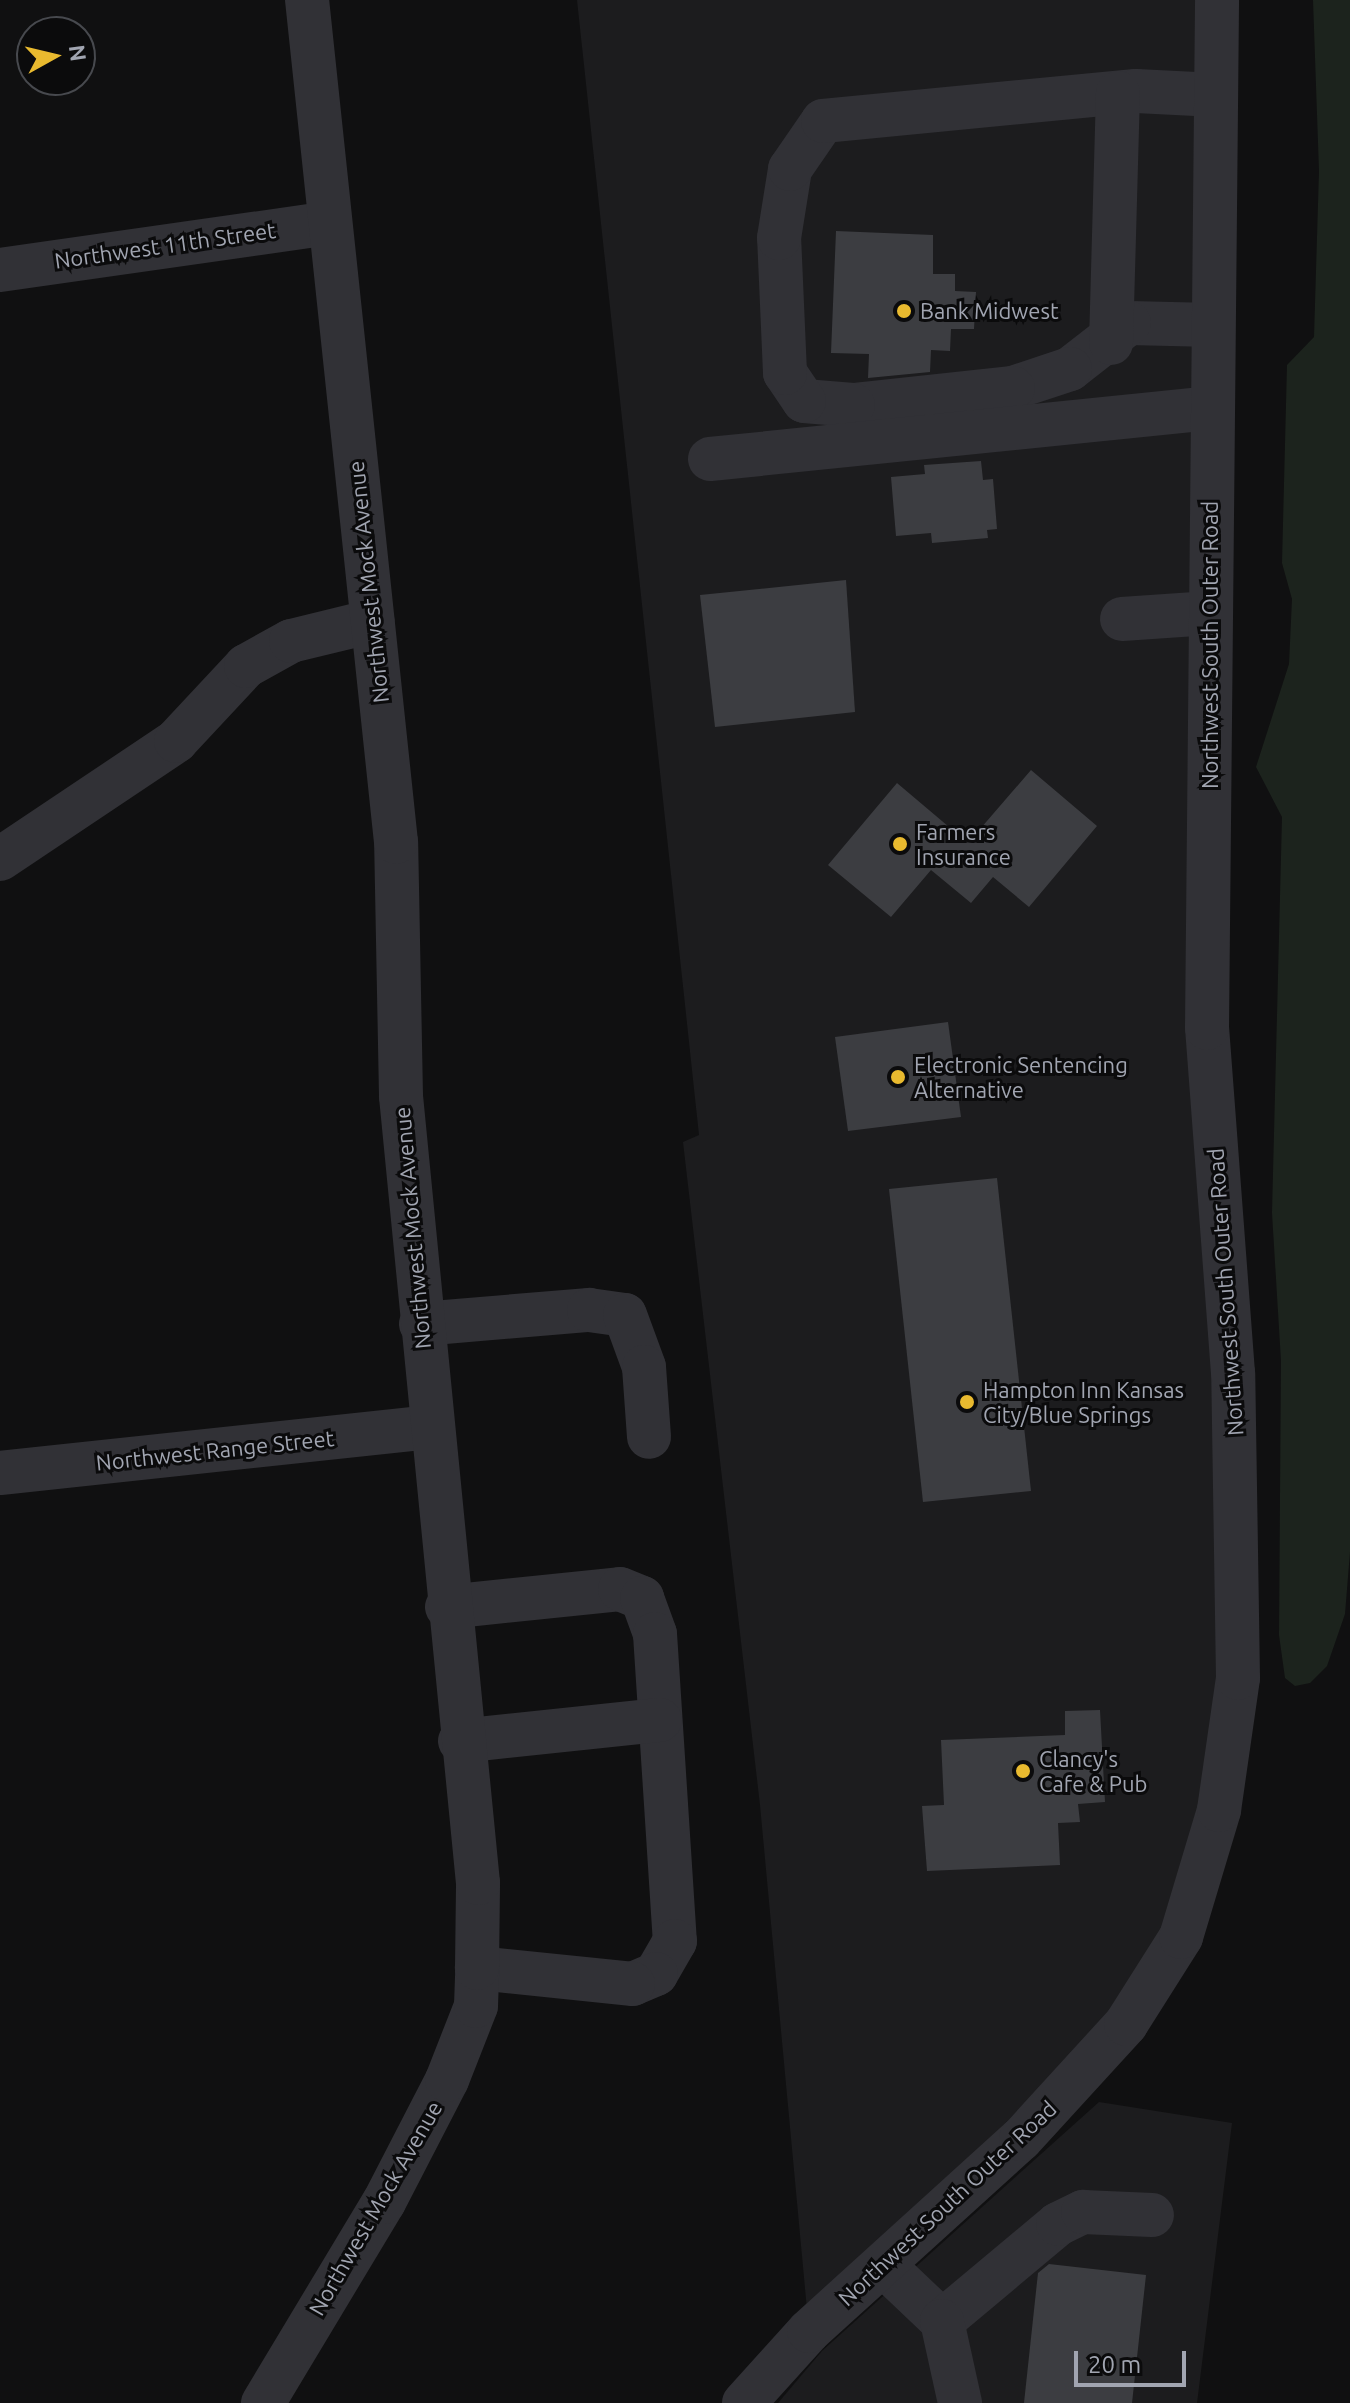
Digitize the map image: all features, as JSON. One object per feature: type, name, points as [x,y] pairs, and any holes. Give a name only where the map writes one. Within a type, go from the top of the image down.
[{"type":"street","name":"Northwest Mock Avenue","points":[[263,2403],[384,2202],[447,2080],[476,2006],[477,1968],[478,1883],[460,1741],[401,1096],[396,842],[307,0]]},
{"type":"street","name":"Northwest South Outer Road","points":[[744,2403],[802,2339],[1021,2139],[1126,2024],[1181,1937],[1219,1810],[1238,1651],[1233,1373],[1207,1028],[1217,0]]},
{"type":"street","points":[[1111,343],[1118,93]]},
{"type":"street","points":[[1213,325],[1129,323],[1111,343],[1070,369],[1013,388],[853,405],[804,401],[785,373],[779,238],[790,169],[823,121],[1118,93],[1216,95]]},
{"type":"street","name":"Northwest 11th Street","points":[[0,270],[330,223]]},
{"type":"street","points":[[710,459],[1212,408]]},
{"type":"street","points":[[1122,619],[1210,613]]},
{"type":"street","points":[[0,859],[176,741],[246,666],[291,641],[373,621]]},
{"type":"street","points":[[421,1324],[589,1310],[625,1315],[644,1367],[649,1437]]},
{"type":"street","name":"Northwest Range Street","points":[[0,1473],[430,1427]]},
{"type":"street","points":[[447,1607],[620,1589],[642,1598],[655,1634],[675,1941],[656,1974],[633,1984],[477,1968]]},
{"type":"street","points":[[460,1741],[660,1720]]},
{"type":"street","points":[[942,2321],[1071,2218],[1083,2212],[1152,2215]]},
{"type":"street","points":[[883,2265],[942,2321],[948,2392]]},
{"type":"shaded area","points":[[577,0],[1217,0],[1219,1810],[1126,2024],[809,2331],[760,1805],[683,1142],[699,1135]]},
{"type":"shaded area","points":[[1313,0],[1350,0],[1350,1552],[1345,1614],[1327,1666],[1310,1683],[1295,1686],[1285,1678],[1279,1635],[1281,1361],[1272,1213],[1282,817],[1256,767],[1289,664],[1292,599],[1282,563],[1287,365],[1314,337],[1319,171]]},
{"type":"shaded area","points":[[1099,2102],[1232,2123],[1197,2403],[778,2403],[822,2351]]},
{"type":"building","name":"Bank Midwest","points":[[836,231],[933,235],[933,274],[955,274],[955,291],[976,292],[974,329],[951,329],[950,351],[931,350],[930,372],[868,378],[869,354],[831,353]]},
{"type":"building","points":[[981,461],[983,480],[993,479],[997,529],[987,530],[988,538],[932,543],[931,533],[896,536],[891,477],[925,474],[924,465]]},
{"type":"building","points":[[846,580],[855,712],[715,727],[700,595]]},
{"type":"building","name":"Farmers Insurance","points":[[1031,770],[1097,826],[1029,907],[993,877],[971,903],[931,870],[891,917],[828,865],[897,783],[968,843]]},
{"type":"building","name":"Electronic Sentencing Alternative","points":[[948,1022],[961,1117],[848,1131],[835,1037]]},
{"type":"building","name":"Hampton Inn Kansas City/Blue Springs","points":[[997,1178],[1031,1491],[923,1502],[889,1189]]},
{"type":"building","name":"Clancy's Cafe & Pub","points":[[1100,1710],[1105,1802],[1078,1804],[1080,1822],[1058,1823],[1060,1865],[927,1871],[922,1806],[944,1805],[941,1740],[1065,1735],[1065,1711]]},
{"type":"building","points":[[1049,2264],[1146,2275],[1132,2403],[1024,2403],[1038,2273]]},
{"type":"place","name":"Bank Midwest","points":[[904,311]]},
{"type":"place","name":"Farmers Insurance","points":[[900,844]]},
{"type":"place","name":"Electronic Sentencing Alternative","points":[[898,1077]]},
{"type":"place","name":"Hampton Inn Kansas City/Blue Springs","points":[[967,1402]]},
{"type":"place","name":"Clancy's Cafe & Pub","points":[[1023,1771]]}]
